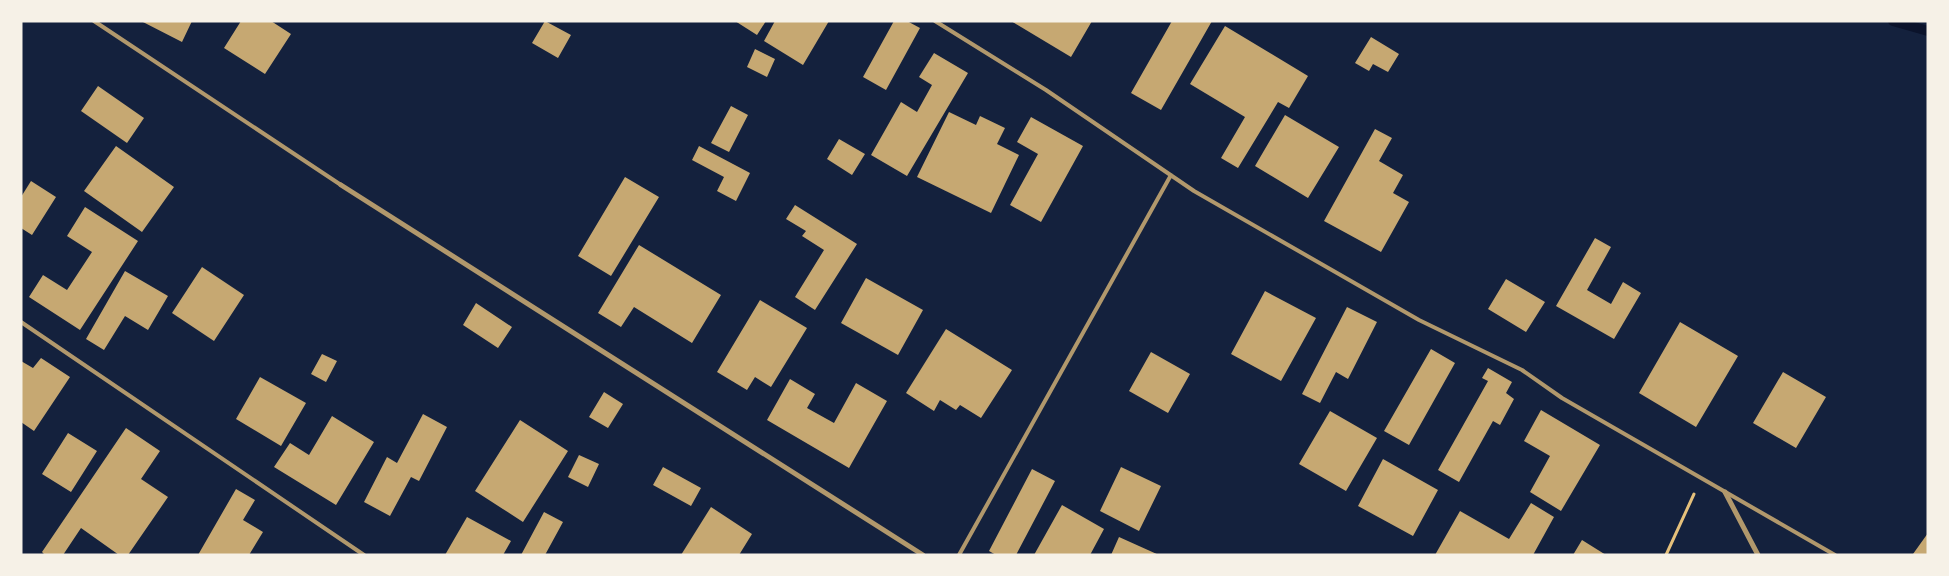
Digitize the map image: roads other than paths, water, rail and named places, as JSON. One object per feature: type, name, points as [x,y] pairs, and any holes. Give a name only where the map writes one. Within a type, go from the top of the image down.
[{"type":"street","points":[[342,185],[923,555]]},
{"type":"street","points":[[1725,492],[1758,555]]},
{"type":"lane","points":[[94,21],[342,185]]},
{"type":"lane","points":[[935,21],[1046,90],[1194,191],[1419,320],[1522,370],[1562,398],[1835,555]]},
{"type":"lane","points":[[959,555],[1171,175]]},
{"type":"lane","points":[[21,322],[364,555]]},
{"type":"waterway","points":[[1893,21],[1928,31]]}]
